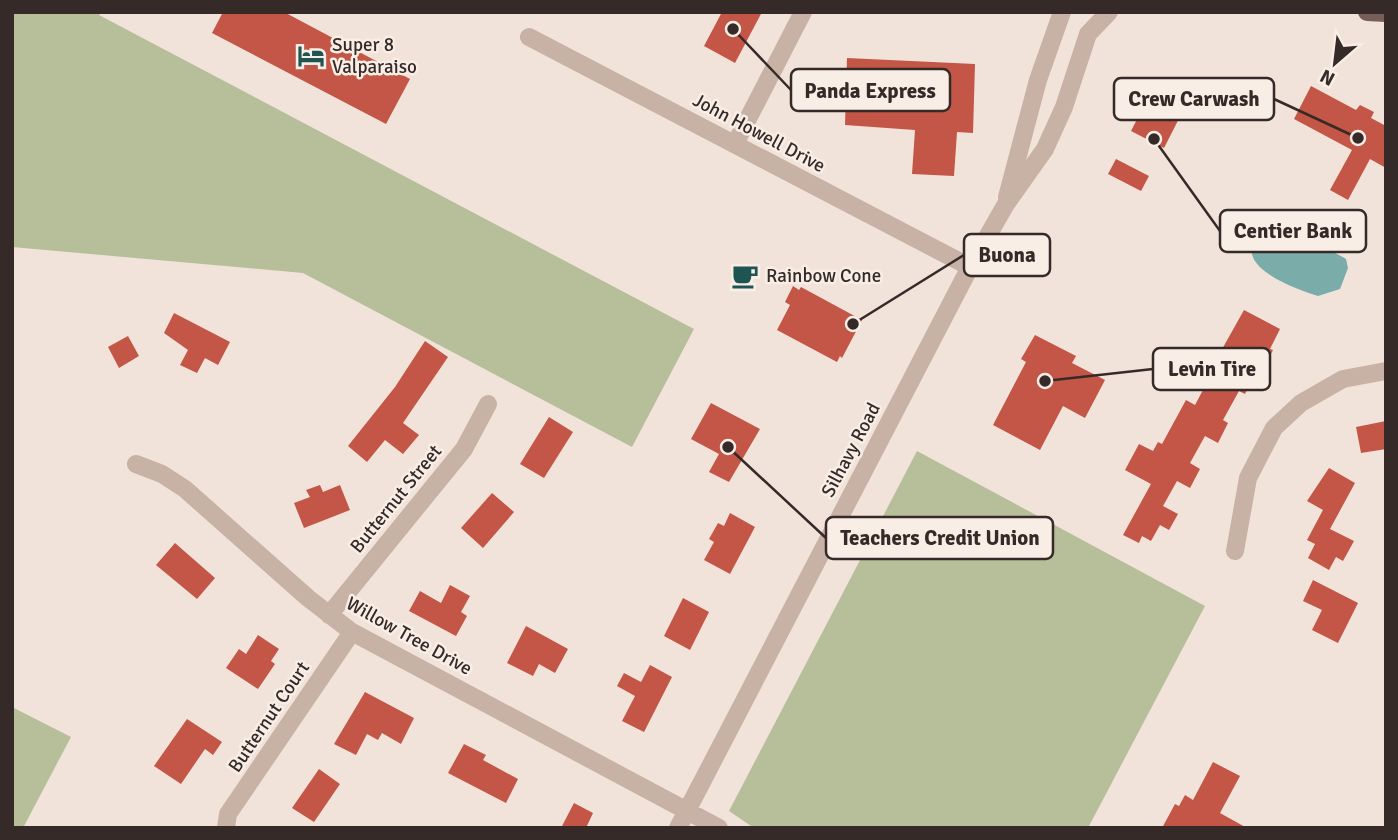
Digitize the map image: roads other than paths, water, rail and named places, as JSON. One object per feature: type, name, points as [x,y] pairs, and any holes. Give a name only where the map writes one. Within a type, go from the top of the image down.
[{"type":"main road","points":[[1367,12],[1386,13]]},
{"type":"street","points":[[735,144],[803,12]]},
{"type":"street","name":"Silhavy Road","points":[[1006,204],[1038,80],[1062,12]]},
{"type":"street","name":"Silhavy Road","points":[[678,828],[970,267],[1006,204],[1045,149],[1064,107],[1088,34],[1109,12]]},
{"type":"street","name":"John Howell Drive","points":[[529,37],[970,267]]},
{"type":"street","points":[[1235,551],[1248,478],[1274,428],[1301,403],[1343,379],[1386,371]]},
{"type":"street","name":"Butternut Street","points":[[329,615],[464,449],[488,404]]},
{"type":"street","name":"Willow Tree Drive","points":[[136,464],[162,474],[185,489],[352,632],[719,828]]},
{"type":"street","name":"Butternut Court","points":[[226,828],[228,814],[352,632]]},
{"type":"water","points":[[1268,227],[1346,259],[1348,268],[1340,289],[1318,296],[1293,287],[1265,272],[1256,262],[1252,251],[1255,240]]},
{"type":"place","name":"Panda Express","points":[[733,29]]},
{"type":"place","name":"Super 8 Valparaiso","points":[[311,56]]},
{"type":"place","name":"Crew Carwash","points":[[1358,138]]},
{"type":"place","name":"Centier Bank","points":[[1154,139]]},
{"type":"place","name":"Rainbow Cone","points":[[745,276]]},
{"type":"place","name":"Buona","points":[[853,324]]},
{"type":"place","name":"Levin Tire","points":[[1045,381]]},
{"type":"place","name":"Teachers Credit Union","points":[[728,447]]}]
